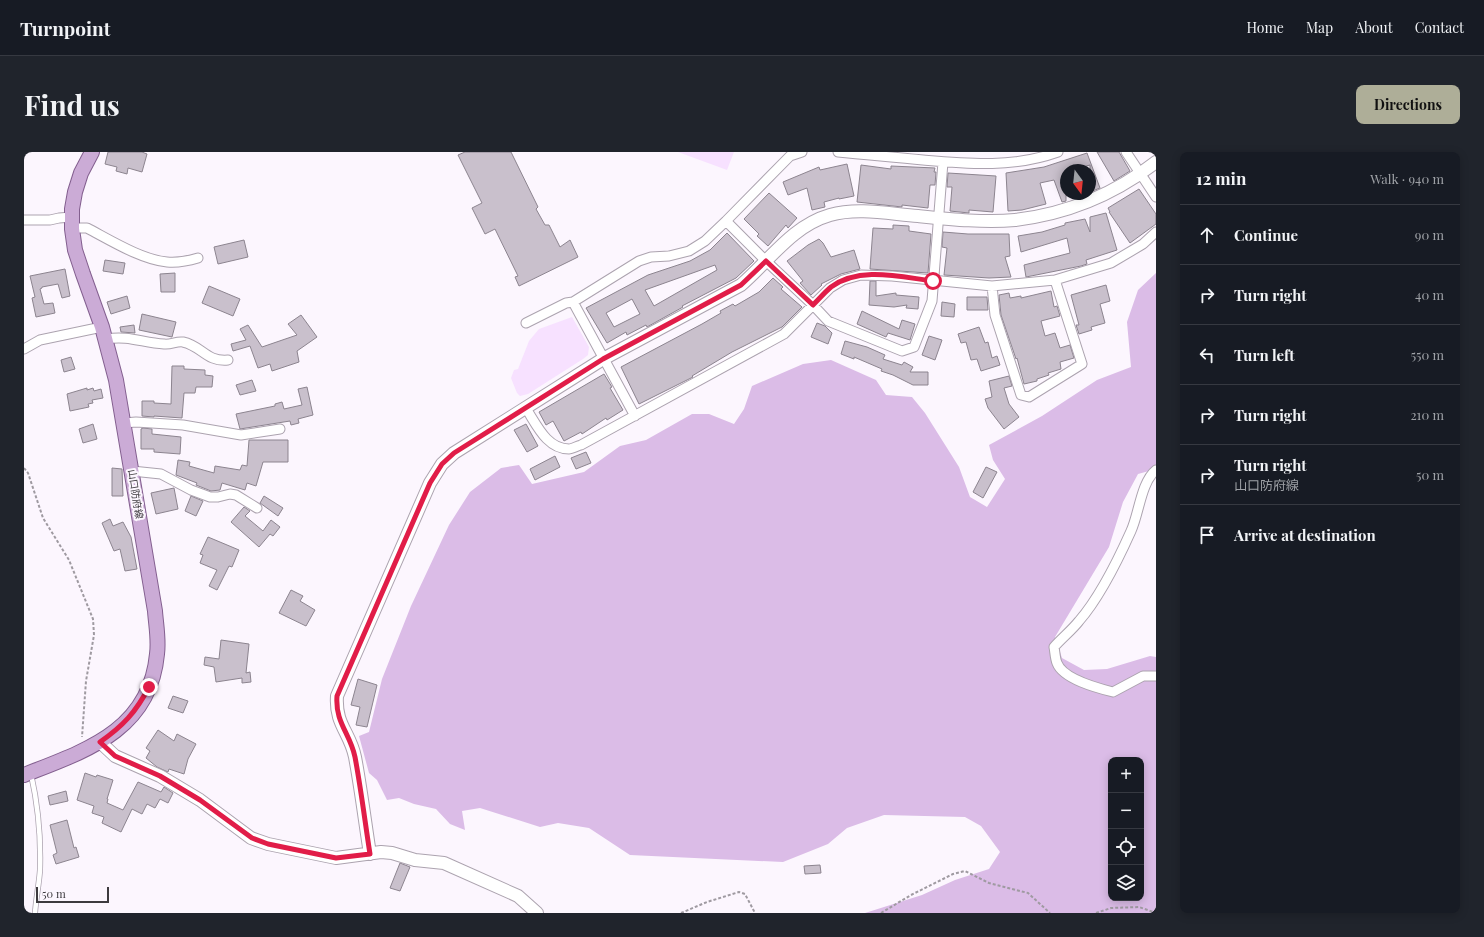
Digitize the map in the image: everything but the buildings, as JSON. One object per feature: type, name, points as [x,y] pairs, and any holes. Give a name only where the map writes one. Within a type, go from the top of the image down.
[{"type":"main road","name":"山口防府線","points":[[28,774],[94,745],[117,730],[142,702],[155,671],[158,653],[155,611],[116,380],[104,333],[75,250],[72,223],[75,192],[81,173],[92,152]]},
{"type":"street","points":[[526,323],[566,303],[573,302],[639,261],[651,257],[669,256],[689,251],[705,241],[790,156],[802,152]]},
{"type":"street","points":[[838,152],[969,164],[1002,164],[1042,158],[1058,152]]},
{"type":"street","points":[[1126,152],[1156,197]]},
{"type":"street","points":[[726,221],[828,321],[902,351],[914,347],[932,301],[943,162]]},
{"type":"street","points":[[370,854],[355,756],[349,739],[338,717],[336,707],[337,696],[430,483],[442,464],[454,453],[603,359],[741,285],[788,239],[805,226],[830,215],[850,211],[970,220],[1013,220],[1038,216],[1083,204],[1104,195],[1141,174],[1156,162]]},
{"type":"street","points":[[24,220],[50,220],[59,218],[72,223],[79,228],[87,228],[150,259],[166,262],[181,262],[198,258]]},
{"type":"street","points":[[525,407],[547,440],[558,447],[570,449],[581,445],[784,334],[830,288],[844,280],[861,275],[892,276],[992,286],[1054,280],[1111,263],[1142,244],[1156,232]]},
{"type":"street","points":[[992,286],[995,314],[1021,395],[1029,397],[1082,364],[1054,280]]},
{"type":"street","points":[[573,302],[634,416]]},
{"type":"street","points":[[24,349],[40,340],[104,333],[118,337],[164,344],[184,342],[213,359],[220,361],[228,360]]},
{"type":"street","points":[[124,423],[136,422],[183,425],[241,435],[280,429]]},
{"type":"street","points":[[1156,470],[1152,473],[1147,484],[1132,530],[1105,584],[1080,620],[1054,647],[1057,664],[1065,672],[1070,676],[1101,689],[1113,692],[1143,676],[1156,676]]},
{"type":"street","points":[[132,471],[161,474],[191,490],[210,497],[230,494],[236,495],[257,508]]},
{"type":"street","points":[[94,745],[160,776],[200,800],[252,838],[268,844],[336,858],[381,852],[392,853],[415,860],[444,863],[518,896],[537,913]]},
{"type":"lane","points":[[28,774],[34,788],[40,850],[40,872],[35,913]]},
{"type":"path","points":[[24,468],[28,473],[43,518],[69,560],[94,619],[94,635],[86,681],[82,735],[94,745]]},
{"type":"path","points":[[881,913],[911,895],[953,874],[965,871],[989,883],[1028,893],[1050,913]]},
{"type":"path","points":[[680,913],[707,902],[739,892],[745,894],[755,913]]},
{"type":"path","points":[[1096,913],[1111,908],[1139,907],[1156,913]]},
{"type":"shaded area","points":[[678,152],[734,152],[727,170]]},
{"type":"shaded area","points":[[1156,273],[1156,475],[1149,471],[1138,474],[1123,502],[1109,547],[1055,637],[1062,658],[1084,670],[1107,669],[1150,656],[1156,657],[1156,913],[865,913],[922,895],[955,880],[989,869],[1000,852],[981,826],[965,817],[884,815],[847,828],[828,844],[783,862],[630,855],[589,828],[558,823],[540,827],[480,808],[462,811],[465,830],[450,824],[436,809],[414,804],[399,798],[387,800],[377,780],[369,773],[359,736],[369,732],[382,679],[411,606],[449,525],[470,492],[501,468],[519,465],[532,484],[584,472],[620,446],[646,440],[692,414],[709,414],[734,424],[744,409],[752,386],[803,364],[831,360],[876,380],[886,395],[912,397],[925,413],[959,467],[970,497],[987,507],[1005,479],[993,460],[989,445],[1042,416],[1097,380],[1131,367],[1127,322],[1138,290]]},
{"type":"shaded area","points":[[572,317],[589,347],[588,355],[528,394],[520,396],[517,393],[511,378],[514,370],[518,369],[529,341],[539,329]]},
{"type":"route","points":[[149,687],[142,702],[131,716],[117,730],[100,742],[115,756],[160,776],[200,800],[252,838],[268,844],[336,858],[370,854],[355,756],[349,739],[338,717],[336,707],[337,696],[430,483],[442,464],[454,453],[603,359],[741,285],[766,261],[813,305],[830,288],[844,280],[861,275],[892,276],[933,281]]}]
